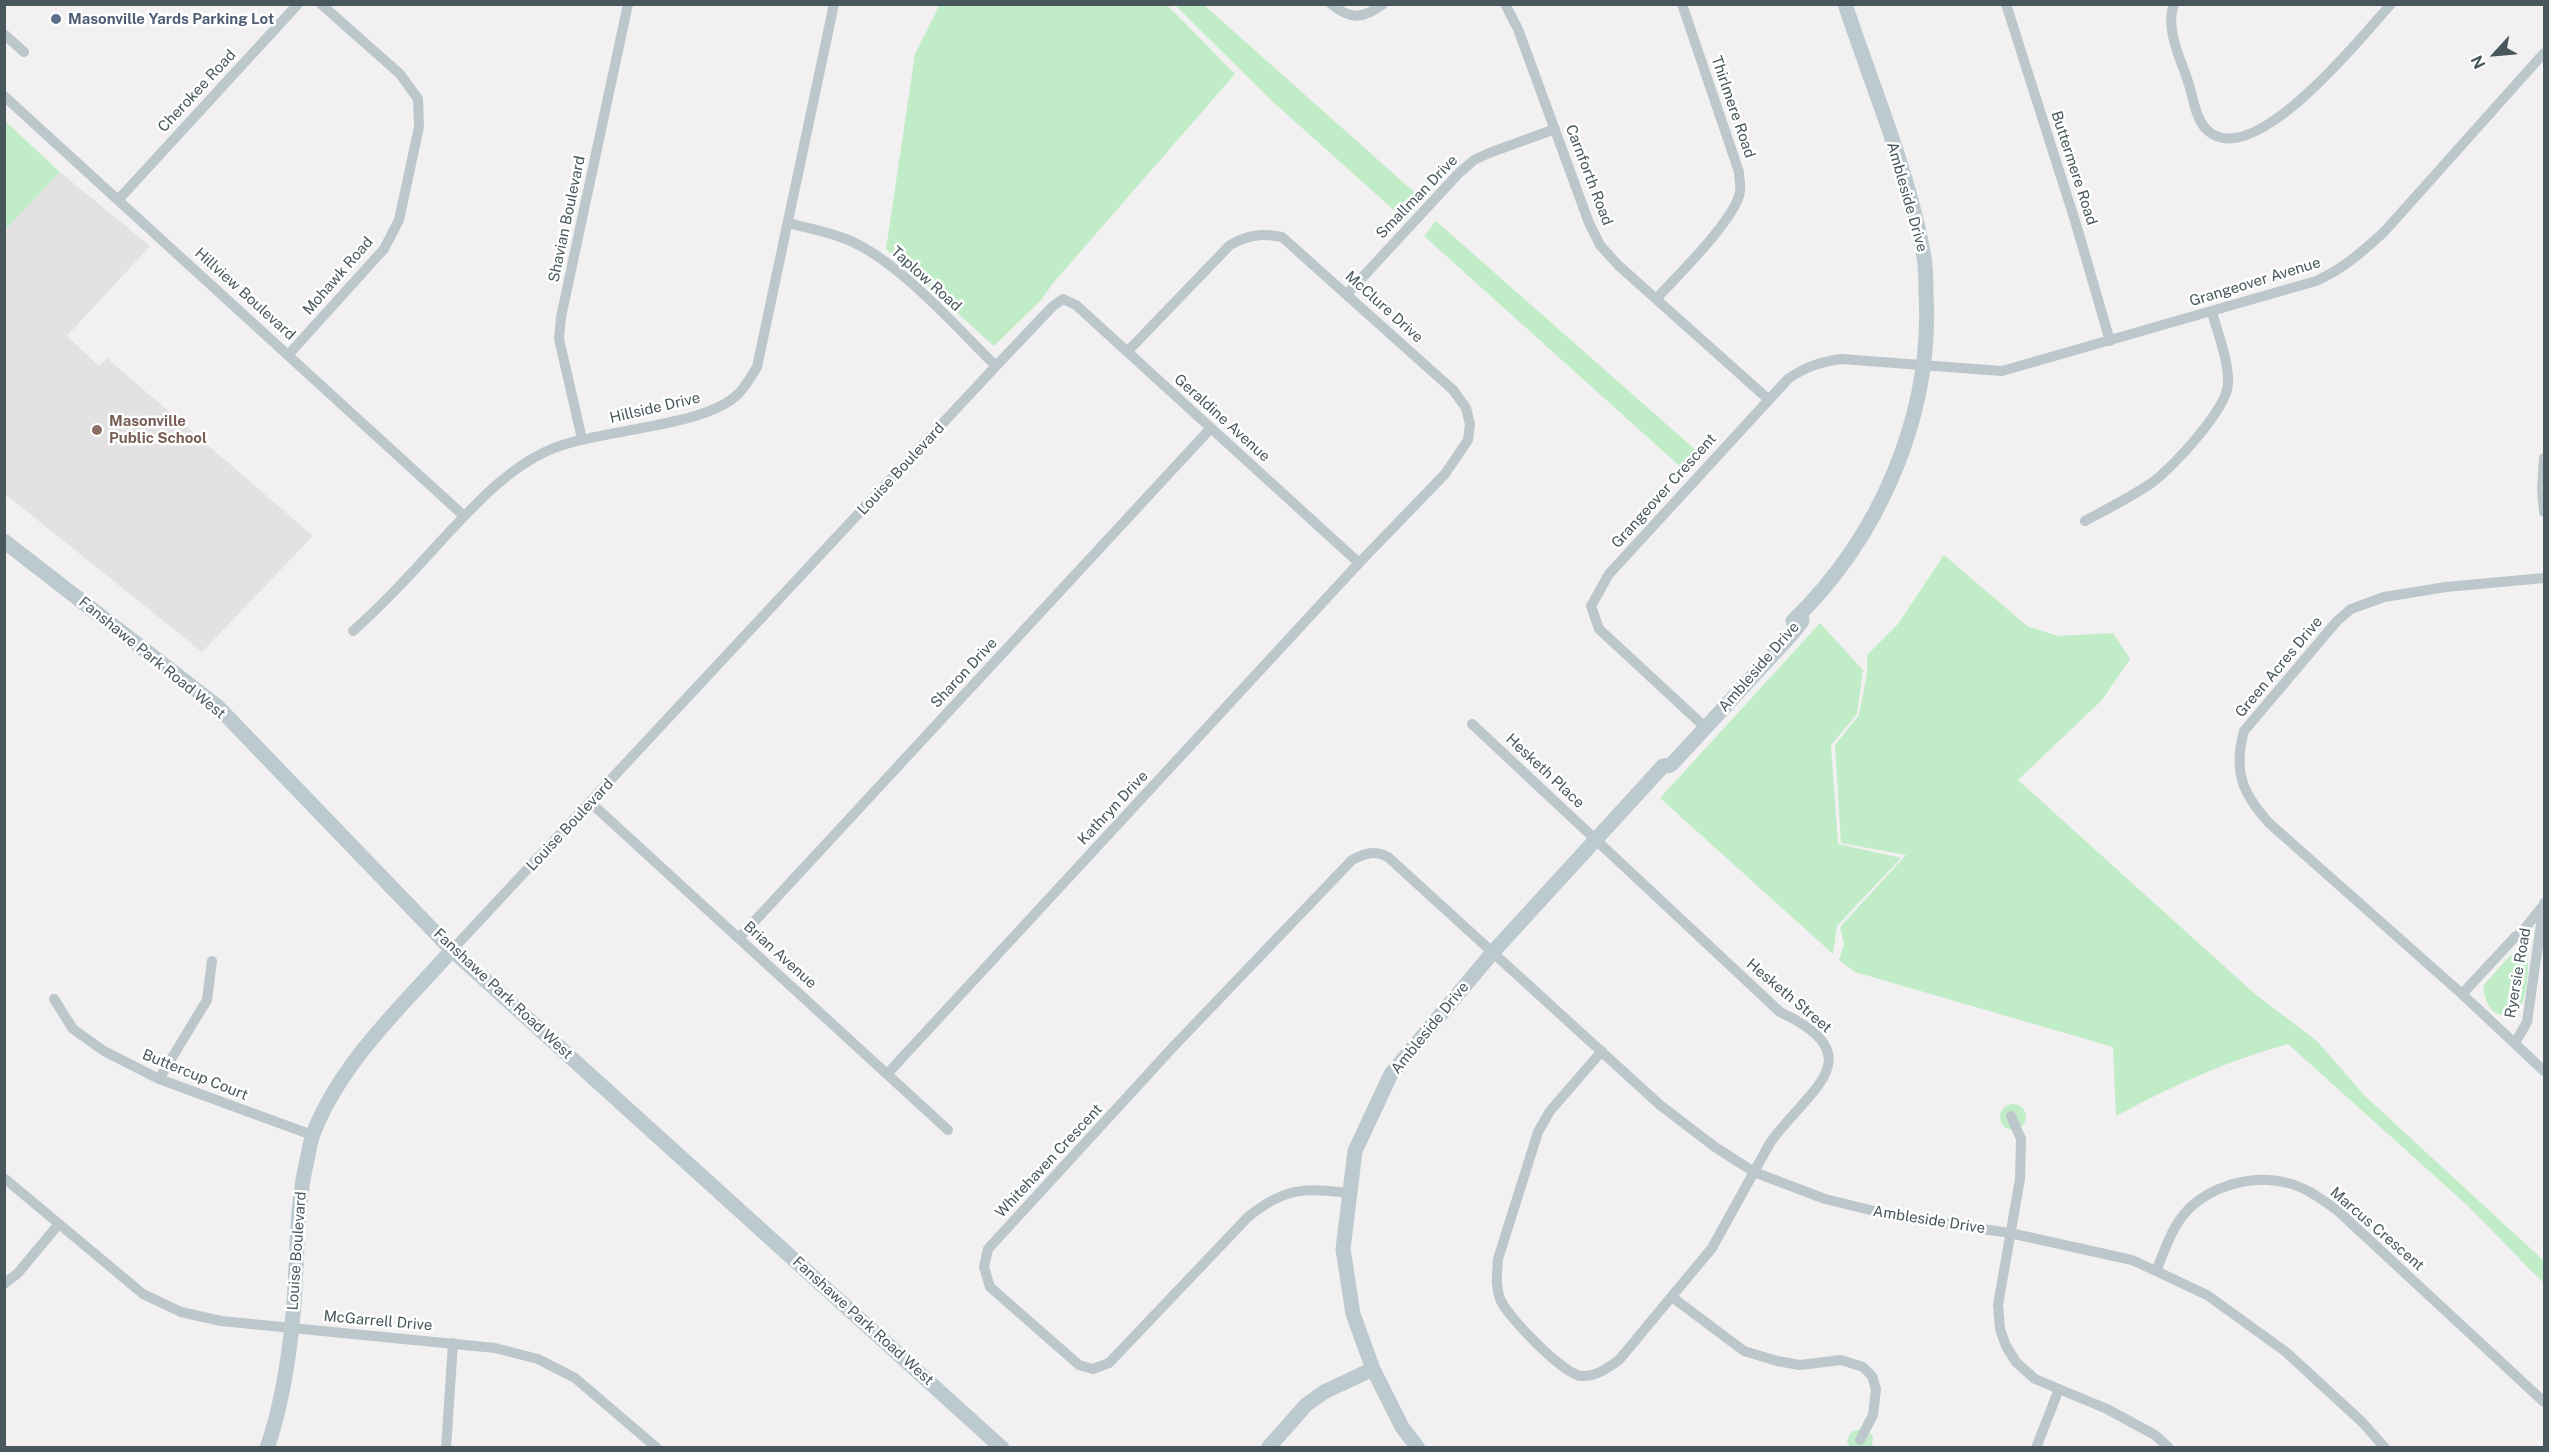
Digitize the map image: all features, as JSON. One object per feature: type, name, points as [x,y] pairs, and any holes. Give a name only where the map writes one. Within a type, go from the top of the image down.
[{"type":"street","name":"Cherokee Road","points":[[119,199],[298,4]]},
{"type":"street","name":"Mohawk Road","points":[[289,354],[384,249],[399,220],[419,127],[418,99],[400,74],[321,4]]},
{"type":"street","name":"Shavian Boulevard","points":[[582,439],[559,339],[561,317],[628,4]]},
{"type":"street","name":"Hillside Drive","points":[[353,631],[516,467],[547,450],[582,439],[706,413],[739,394],[757,367],[834,4]]},
{"type":"street","points":[[1331,4],[1343,14],[1358,16],[1371,13],[1383,4]]},
{"type":"street","name":"Carnforth Road","points":[[1505,4],[1518,29],[1589,223],[1600,245],[1618,265],[1767,399]]},
{"type":"street","name":"Thirlmere Road","points":[[1656,299],[1722,224],[1733,209],[1740,192],[1739,172],[1682,4]]},
{"type":"street","name":"Ambleside Drive","points":[[1418,1448],[1402,1427],[1373,1369],[1353,1314],[1343,1249],[1355,1152],[1392,1074],[1493,952],[1597,840],[1664,763],[1671,765],[1703,725],[1764,657],[1802,621],[1801,615],[1835,574],[1875,515],[1905,443],[1917,402],[1928,322],[1924,258],[1906,185],[1845,4]]},
{"type":"street","name":"Buttermere Road","points":[[2006,4],[2076,224],[2110,341]]},
{"type":"street","points":[[2174,4],[2170,25],[2196,112],[2208,131],[2220,138],[2242,137],[2288,111],[2324,79],[2391,4]]},
{"type":"street","points":[[4,34],[24,52]]},
{"type":"street","name":"Grangeover Avenue","points":[[1923,364],[1978,371],[2002,371],[2212,312],[2316,281],[2338,271],[2384,232],[2544,53]]},
{"type":"street","name":"Hillview Boulevard","points":[[4,96],[465,516]]},
{"type":"street","name":"Smallman Drive","points":[[1347,294],[1458,174],[1474,160],[1555,129]]},
{"type":"street","name":"Taplow Road","points":[[789,223],[853,242],[880,257],[903,276],[996,366]]},
{"type":"street","name":"McClure Drive","points":[[1127,352],[1230,246],[1247,236],[1266,233],[1282,237],[1453,390],[1466,408],[1470,424],[1468,440],[1445,474],[1359,563]]},
{"type":"street","name":"Louise Boulevard","points":[[267,1448],[277,1421],[283,1387],[291,1328],[296,1234],[302,1183],[312,1135],[330,1099],[358,1056],[452,950],[996,366],[1053,306],[1063,299]]},
{"type":"street","name":"Geraldine Avenue","points":[[1063,299],[1076,305],[1359,563]]},
{"type":"street","points":[[2085,521],[2164,474],[2217,414],[2228,387],[2228,370],[2212,312]]},
{"type":"street","name":"Grangeover Crescent","points":[[1703,725],[1599,629],[1591,606],[1610,574],[1767,399],[1788,379],[1804,368],[1820,362],[1841,359],[1923,364]]},
{"type":"street","name":"Sharon Drive","points":[[739,938],[1211,428]]},
{"type":"street","points":[[2544,458],[2542,490],[2544,512]]},
{"type":"street","name":"Fanshawe Park Road West","points":[[4,541],[218,707],[452,950],[1002,1448]]},
{"type":"street","name":"Kathryn Drive","points":[[888,1073],[1359,563]]},
{"type":"street","name":"Green Acres Drive","points":[[2544,578],[2446,587],[2394,595],[2366,602],[2351,609],[2337,621],[2244,731],[2239,750],[2238,770],[2254,807],[2269,823],[2462,994],[2544,1071]]},
{"type":"street","name":"Hesketh Place","points":[[1472,724],[1597,840]]},
{"type":"street","name":"Brian Avenue","points":[[591,803],[948,1130]]},
{"type":"street","name":"Hesketh Street","points":[[1597,840],[1606,852],[1780,1012],[1814,1032],[1824,1042],[1830,1064],[1823,1080],[1781,1127],[1712,1248],[1619,1360],[1593,1375],[1579,1376],[1565,1368],[1518,1324],[1500,1299],[1496,1280],[1498,1260],[1538,1132],[1551,1111],[1602,1051]]},
{"type":"street","name":"Whitehaven Crescent","points":[[1349,1193],[1300,1189],[1262,1205],[1248,1217],[1125,1348],[1109,1363],[1093,1370],[1079,1365],[990,1287],[984,1267],[988,1249],[1174,1046],[1352,860],[1365,853],[1377,852],[1389,856],[1493,952]]},
{"type":"street","name":"Ryersie Road","points":[[2462,994],[2516,937],[2523,933],[2532,917],[2544,904]]},
{"type":"street","name":"Ryersie Road","points":[[2515,1043],[2527,1022],[2544,904]]},
{"type":"street","name":"Ambleside Drive","points":[[1493,952],[1660,1105],[1715,1147],[1754,1172],[1825,1199],[1899,1217],[2010,1233],[2132,1260],[2156,1270],[2207,1295],[2286,1352],[2362,1422],[2385,1448]]},
{"type":"street","points":[[159,1079],[207,1000],[212,961]]},
{"type":"street","name":"Buttercup Court","points":[[54,999],[74,1029],[104,1051],[159,1079],[312,1135]]},
{"type":"street","points":[[2011,1116],[2021,1139],[2020,1179],[1998,1305],[2000,1329],[2006,1346],[2024,1371],[2035,1379],[2108,1409],[2155,1435],[2169,1448]]},
{"type":"street","name":"McGarrell Drive","points":[[4,1178],[143,1294],[181,1312],[221,1322],[495,1348],[538,1359],[575,1377],[657,1448]]},
{"type":"street","name":"Marcus Crescent","points":[[2156,1270],[2177,1223],[2190,1208],[2208,1195],[2228,1185],[2249,1180],[2288,1183],[2313,1193],[2337,1210],[2544,1402]]},
{"type":"street","points":[[4,1284],[18,1273],[58,1225]]},
{"type":"street","points":[[1672,1297],[1744,1351],[1767,1359],[1800,1365],[1841,1360],[1863,1367],[1872,1376],[1876,1389],[1873,1415],[1860,1440]]},
{"type":"street","points":[[446,1448],[453,1343]]},
{"type":"street","points":[[1268,1448],[1306,1405],[1324,1392],[1373,1369]]},
{"type":"street","points":[[2036,1448],[2059,1389]]},
{"type":"shaded area","name":"Masonville Public School","points":[[60,172],[150,246],[67,336],[99,366],[107,358],[313,536],[202,652],[5,494],[5,230]]},
{"type":"green space","points":[[940,4],[1167,5],[1235,74],[1054,282],[1041,300],[994,346],[886,249],[915,54]]},
{"type":"green space","points":[[1175,5],[1204,5],[1423,200],[1405,220],[1273,102]]},
{"type":"green space","points":[[4,120],[60,172],[6,229],[4,228]]},
{"type":"green space","points":[[1436,221],[1699,453],[1684,470],[1424,236]]},
{"type":"green space","points":[[1944,555],[2027,626],[2058,636],[2113,633],[2130,659],[2102,700],[2018,780],[2255,994],[2317,1041],[2365,1096],[2544,1261],[2544,1283],[2519,1259],[2527,1248],[2519,1258],[2468,1206],[2288,1044],[2200,1075],[2116,1116],[2113,1047],[1855,972],[1839,960],[1844,944],[1840,927],[1906,855],[1841,843],[1835,745],[1859,715],[1867,674],[1867,655],[1898,624]]},
{"type":"green space","points":[[1820,623],[1863,670],[1857,714],[1831,745],[1838,844],[1901,858],[1837,926],[1833,954],[1660,798]]},
{"type":"green space","points":[[2523,948],[2528,967],[2526,992],[2522,1004],[2513,1012],[2505,1015],[2499,1014],[2488,1004],[2483,986],[2508,958]]},
{"type":"green space","points":[[2013,1104],[2022,1108],[2026,1117],[2022,1126],[2013,1130],[2004,1126],[2000,1117],[2004,1108]]},
{"type":"green space","points":[[1866,1429],[1873,1436],[1872,1446],[1850,1447],[1847,1442],[1851,1433]]},
{"type":"place","name":"Masonville Yards Parking Lot","points":[[56,19]]},
{"type":"place","name":"Masonville Public School","points":[[97,430]]}]
